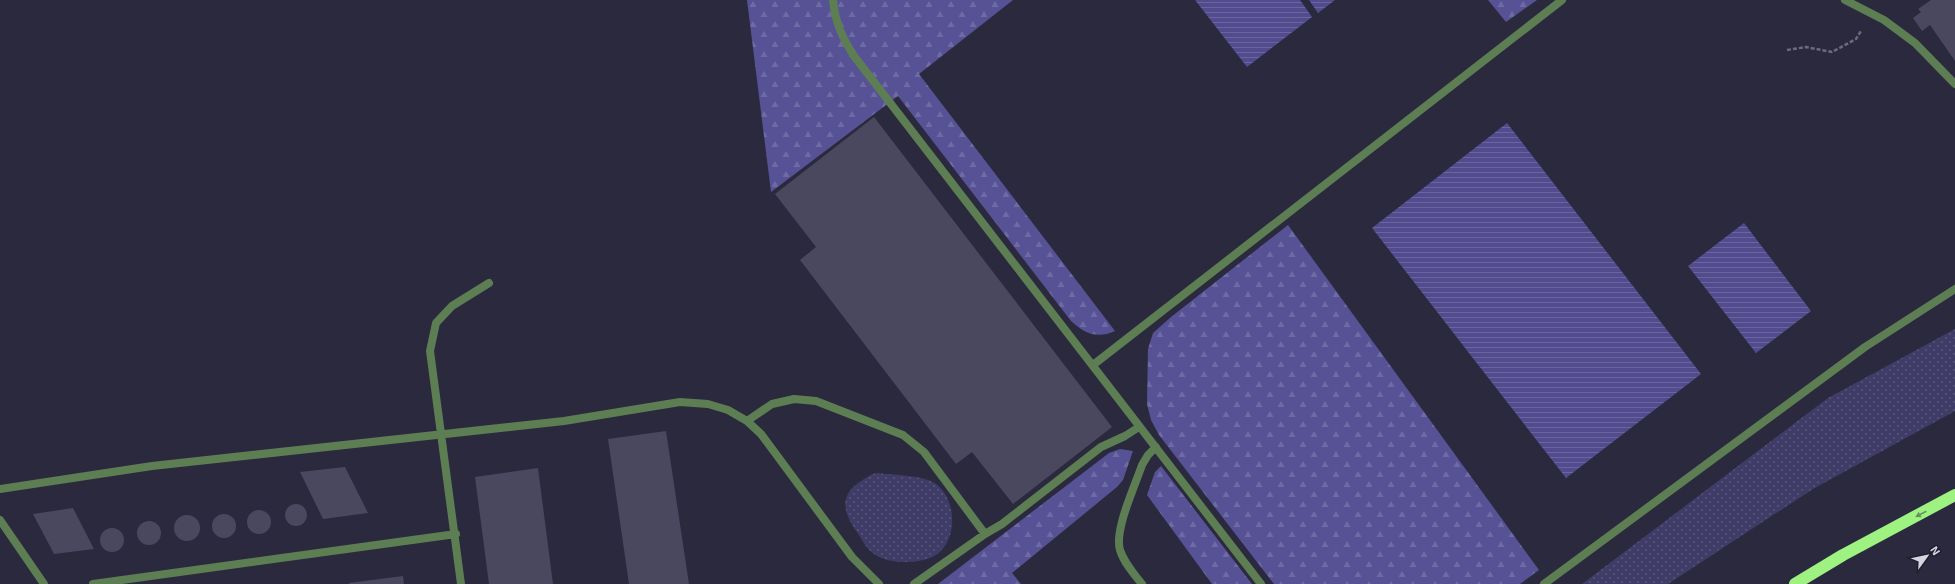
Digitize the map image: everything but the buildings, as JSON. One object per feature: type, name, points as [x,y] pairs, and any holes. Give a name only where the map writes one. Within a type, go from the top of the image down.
[{"type":"highway","points":[[1795,584],[1843,555],[1955,495]]},
{"type":"lane","points":[[833,0],[834,17],[842,36],[854,56],[1262,584]]},
{"type":"lane","points":[[1093,365],[1562,0]]},
{"type":"lane","points":[[1844,0],[1884,20],[1915,43],[1955,84]]},
{"type":"lane","points":[[461,584],[456,534],[430,351],[436,323],[452,306],[489,283]]},
{"type":"lane","points":[[1544,584],[1865,347],[1955,289]]},
{"type":"lane","points":[[746,421],[772,404],[794,399],[816,401],[903,435],[924,452],[985,534]]},
{"type":"lane","points":[[0,489],[152,466],[564,421],[680,402],[708,404],[728,410],[746,421],[775,452],[852,557],[879,584]]},
{"type":"lane","points":[[914,584],[985,534],[1002,524],[1101,447],[1125,436],[1139,426]]},
{"type":"lane","points":[[1142,584],[1120,551],[1118,533],[1142,465],[1148,455],[1156,448]]},
{"type":"lane","points":[[0,520],[44,584]]},
{"type":"lane","points":[[93,584],[456,534]]},
{"type":"path","points":[[1787,50],[1806,47],[1832,52],[1856,39],[1870,13]]},
{"type":"shaded area","points":[[1195,0],[1300,0],[1312,17],[1247,67]]},
{"type":"shaded area","points":[[1309,0],[1335,0],[1318,13]]},
{"type":"shaded area","points":[[1507,123],[1701,374],[1566,478],[1372,228]]},
{"type":"shaded area","points":[[1744,223],[1811,311],[1756,353],[1688,266]]},
{"type":"shaded area","points":[[1955,329],[1955,411],[1813,489],[1668,584],[1582,584],[1828,398]]},
{"type":"shaded area","points":[[877,473],[908,476],[931,481],[943,492],[949,501],[952,512],[952,523],[946,544],[939,552],[924,560],[901,562],[886,560],[874,554],[867,548],[854,528],[845,506],[848,493],[853,487],[868,476]]},
{"type":"green space","points":[[747,0],[1013,0],[919,74],[1115,331],[1102,335],[1092,334],[1081,329],[1071,321],[898,96],[771,192]]},
{"type":"green space","points":[[1488,0],[1537,0],[1506,22]]},
{"type":"green space","points":[[1288,225],[1539,570],[1520,584],[1274,584],[1159,435],[1151,420],[1147,404],[1148,349],[1153,333],[1171,317]]},
{"type":"green space","points":[[1120,449],[1133,451],[1123,480],[1117,487],[1012,573],[1021,584],[938,584],[1109,453]]},
{"type":"green space","points":[[1161,466],[1252,584],[1212,584],[1147,495],[1155,472]]}]
